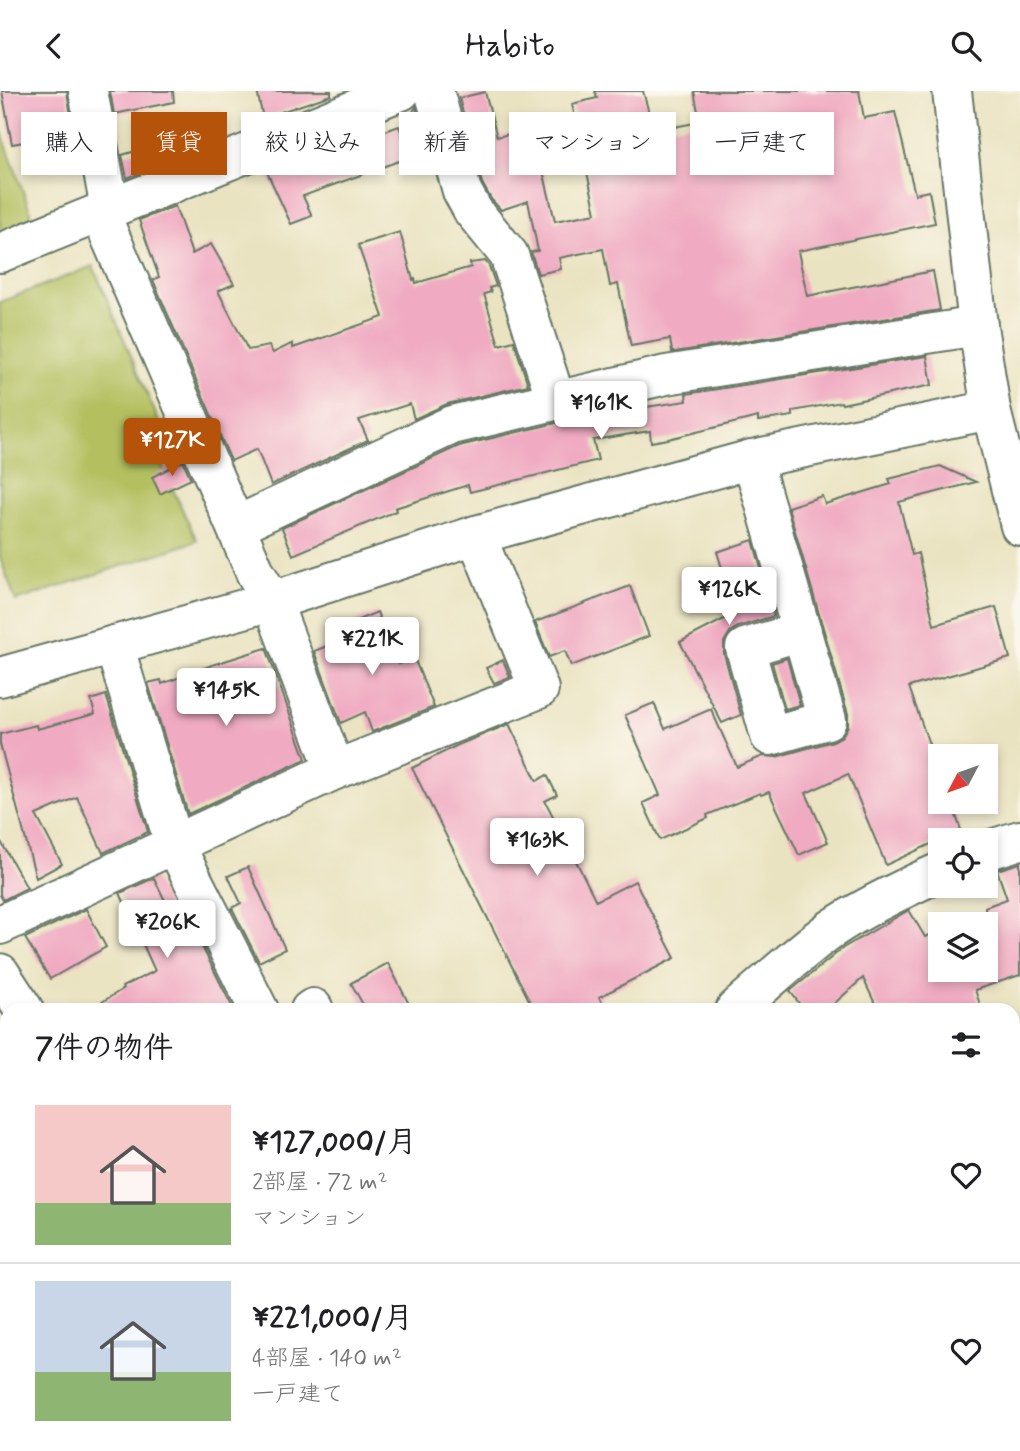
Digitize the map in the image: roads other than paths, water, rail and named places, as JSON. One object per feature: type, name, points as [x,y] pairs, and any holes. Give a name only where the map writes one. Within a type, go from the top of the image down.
[{"type":"street","points":[[88,91],[105,211],[256,575],[272,601],[335,770]]},
{"type":"street","points":[[0,253],[401,91]]},
{"type":"street","points":[[434,91],[462,191],[473,211],[509,255],[556,400]]},
{"type":"street","points":[[952,91],[978,327],[991,410],[1020,526]]},
{"type":"street","points":[[236,526],[452,425],[666,375],[978,327]]},
{"type":"street","points":[[0,677],[272,601],[475,535],[752,459],[991,410]]},
{"type":"street","points":[[752,459],[802,631]]},
{"type":"street","points":[[0,925],[335,770],[539,689],[475,535]]},
{"type":"street","points":[[114,645],[174,843],[255,1003]]},
{"type":"street","points":[[998,847],[1020,839]]},
{"type":"street","points":[[743,1003],[802,951],[832,929],[871,905],[928,878]]},
{"type":"street","points":[[0,973],[19,1003]]}]
